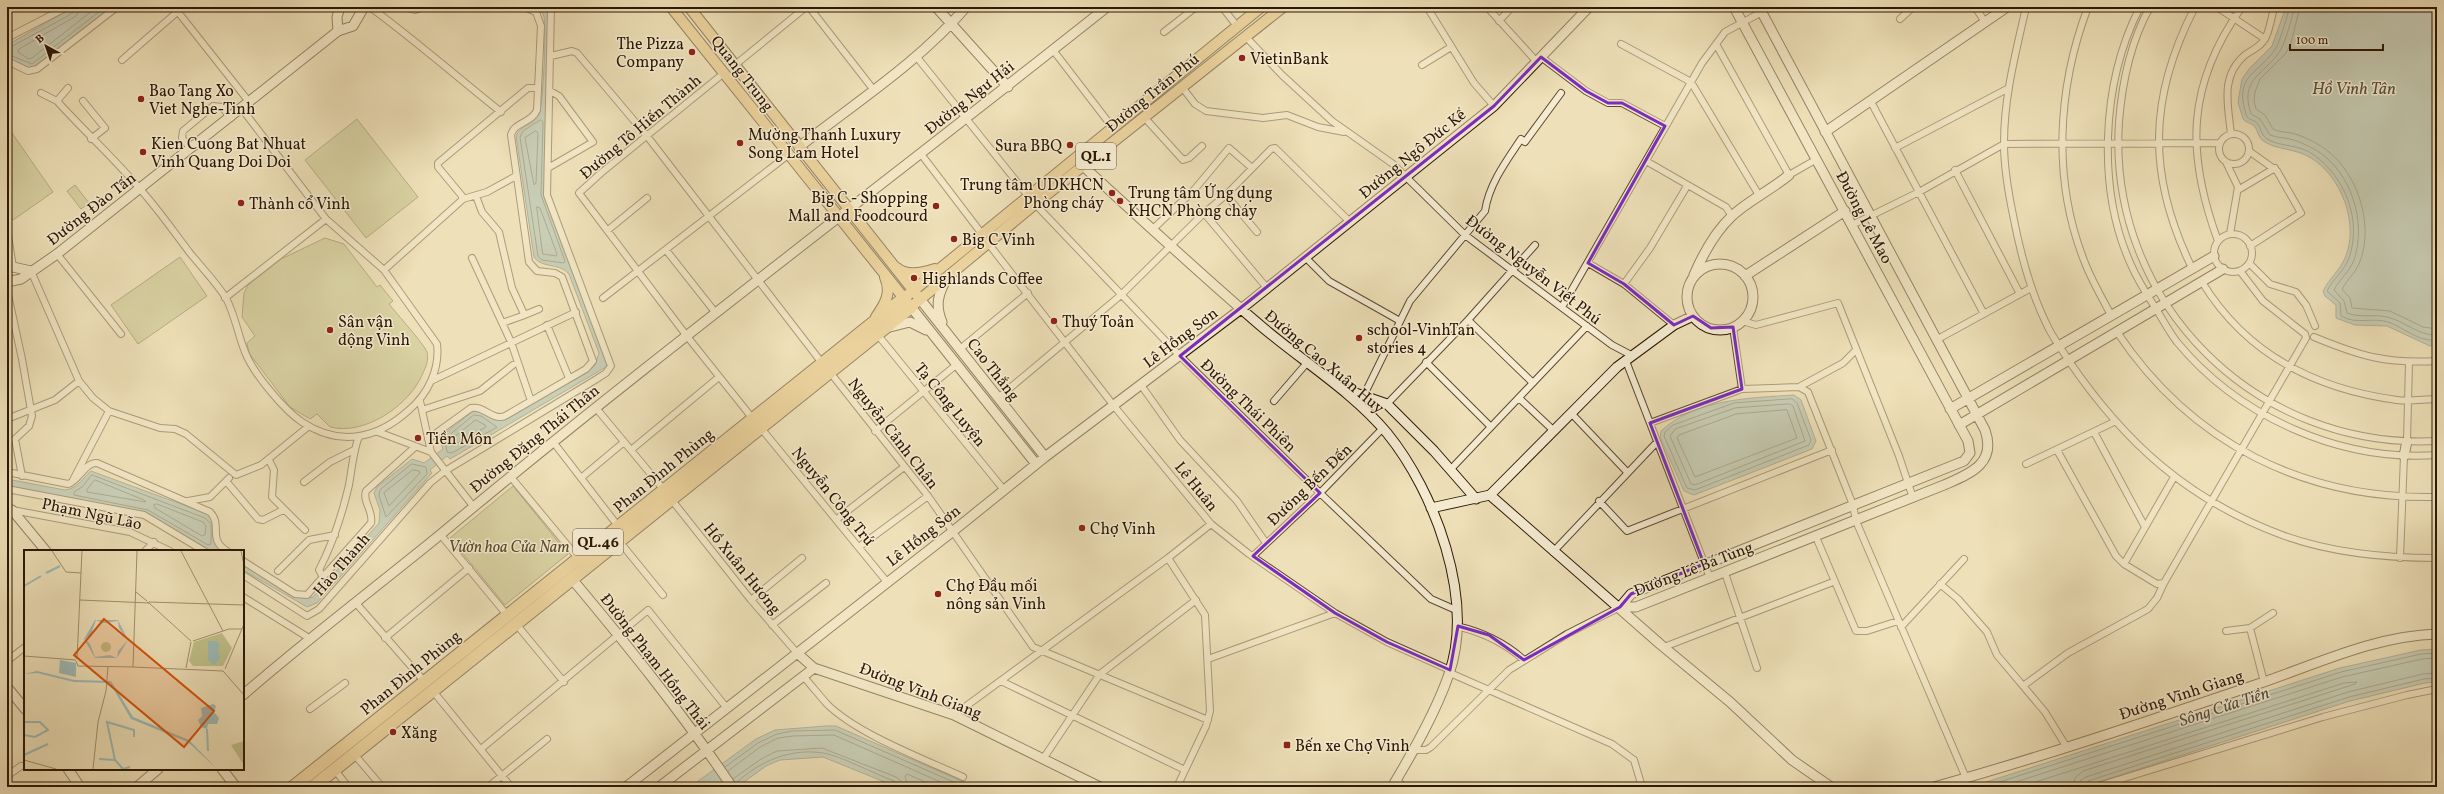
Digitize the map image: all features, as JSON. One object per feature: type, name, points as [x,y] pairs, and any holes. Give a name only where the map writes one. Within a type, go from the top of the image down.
[{"type":"highway","name":"Phan Đình Phùng","points":[[313,787],[433,691],[511,620],[582,563],[618,526],[667,494],[826,367],[877,329],[912,299]]},
{"type":"highway","name":"Phan Đình Phùng","points":[[293,787],[424,681],[572,579],[582,563],[619,541],[667,494]]},
{"type":"main road","name":"Quang Trung","points":[[671,7],[883,272],[912,299]]},
{"type":"main road","name":"Quang Trung","points":[[689,7],[893,265],[912,299]]},
{"type":"main road","name":"Đường Trần Phú","points":[[912,299],[947,277],[988,243],[1076,157],[1261,7]]},
{"type":"main road","name":"Đường Trần Phú","points":[[912,299],[940,267],[982,234],[1083,166],[1283,7]]},
{"type":"main road","points":[[1237,26],[1246,37]]},
{"type":"main road","points":[[724,73],[735,65]]},
{"type":"main road","points":[[788,155],[799,147]]},
{"type":"main road","points":[[1076,157],[1083,166]]},
{"type":"main road","points":[[982,234],[988,243]]},
{"type":"main road","points":[[893,265],[901,271],[913,273],[940,267]]},
{"type":"main road","points":[[877,329],[889,291],[883,272]]},
{"type":"main road","points":[[424,681],[433,691]]},
{"type":"street","points":[[7,38],[67,7]]},
{"type":"street","points":[[7,61],[28,71],[37,69],[117,7]]},
{"type":"street","points":[[122,60],[183,7]]},
{"type":"street","points":[[338,31],[337,17],[340,7]]},
{"type":"street","name":"Đường Đào Tấn","points":[[7,282],[21,279],[57,254],[231,118],[338,31],[352,26],[364,7]]},
{"type":"street","points":[[370,7],[414,39],[435,60],[501,112]]},
{"type":"street","points":[[404,7],[415,10],[424,7]]},
{"type":"street","points":[[428,439],[471,408],[479,408],[500,417],[586,369],[593,361],[562,277],[554,273],[537,271],[529,262],[511,133],[515,128],[535,114],[538,88],[540,18],[534,10],[524,7]]},
{"type":"street","points":[[445,471],[606,373],[611,366],[548,199],[551,7]]},
{"type":"street","points":[[735,65],[808,7],[873,89]]},
{"type":"street","points":[[936,7],[1008,86]]},
{"type":"street","points":[[799,147],[916,56],[951,24],[966,7]]},
{"type":"street","name":"Đường Ngư Hải","points":[[849,209],[967,119],[1107,7]]},
{"type":"street","points":[[1164,32],[1196,7]]},
{"type":"street","points":[[1222,7],[1237,26]]},
{"type":"street","points":[[1427,7],[1474,82],[1494,106]]},
{"type":"street","points":[[1487,7],[1499,21],[1539,59],[1586,91],[1608,103],[1622,103],[1666,126]]},
{"type":"street","points":[[1499,21],[1512,7]]},
{"type":"street","name":"Đường Ngô Đức Kế","points":[[1241,309],[1494,106],[1589,7]]},
{"type":"street","name":"Đường Lê Mao","points":[[1734,7],[1968,441],[1970,453],[1964,461]]},
{"type":"street","points":[[1900,19],[1913,7]]},
{"type":"street","points":[[1975,7],[1985,22]]},
{"type":"street","points":[[1825,132],[2007,7]]},
{"type":"street","points":[[2026,7],[2008,89],[2004,144],[2008,192],[2023,264],[2046,324],[2058,346],[2114,422],[2174,477],[2210,502],[2246,520],[2283,535],[2321,547],[2361,554],[2400,558],[2437,558]]},
{"type":"street","points":[[2088,7],[2076,38],[2063,105],[2062,144],[2064,178],[2076,235],[2085,263],[2111,315]]},
{"type":"street","points":[[2140,7],[2132,22],[2117,68],[2107,144],[2112,199],[2123,242],[2133,269],[2177,342],[2216,381],[2263,414],[2296,431],[2331,443],[2367,452],[2404,456],[2437,455]]},
{"type":"street","points":[[2150,7],[2130,55],[2121,99],[2118,144],[2120,181],[2127,217],[2139,252],[2165,303],[2195,342],[2221,369],[2270,403],[2304,420],[2341,432],[2378,439],[2437,441]]},
{"type":"street","points":[[2192,268],[2177,238],[2168,210],[2161,179],[2158,144],[2166,75],[2180,36],[2195,7]]},
{"type":"street","points":[[2217,7],[2265,39]]},
{"type":"street","points":[[1950,409],[2214,256],[2218,241],[2201,192],[2196,144],[2197,114],[2202,88],[2222,38],[2242,7]]},
{"type":"street","points":[[2231,134],[2226,92],[2232,71],[2244,56],[2265,39],[2274,7]]},
{"type":"street","points":[[1562,308],[1691,82],[1716,44],[1725,32],[1760,10]]},
{"type":"street","name":"Đường Lê Mao","points":[[1760,10],[1985,430],[1988,442],[1985,457],[1979,466],[1969,474]]},
{"type":"street","points":[[41,93],[57,101],[91,139],[140,189],[226,298],[251,365],[288,409],[309,426],[326,434],[344,438],[378,432],[391,426],[420,401],[431,381],[438,355],[437,344],[384,270],[326,219],[178,12]]},
{"type":"street","name":"Đường Nguyễn Viết Phú","points":[[1246,37],[1282,75],[1332,121],[1393,164],[1407,176],[1465,235],[1487,249],[1512,272],[1629,358]]},
{"type":"street","points":[[1621,44],[1691,82],[1760,197]]},
{"type":"street","points":[[1716,44],[1789,175]]},
{"type":"street","points":[[1422,65],[1451,47]]},
{"type":"street","points":[[1053,50],[1113,128]]},
{"type":"street","name":"Nguyễn Cảnh Chân","points":[[551,56],[575,52],[647,136],[875,431],[928,496],[1034,648],[1043,650],[1208,720]]},
{"type":"street","name":"Đường Thái Phiên","points":[[916,56],[1032,201],[1180,356],[1431,599],[1456,610]]},
{"type":"street","name":"Đường Tô Hiến Thành","points":[[686,335],[639,270],[579,193],[724,73]]},
{"type":"street","points":[[1182,87],[1195,104],[1206,111],[1263,118],[1287,115],[1318,126],[1348,133]]},
{"type":"street","points":[[57,101],[68,88]]},
{"type":"street","points":[[463,199],[438,164],[528,88],[538,88]]},
{"type":"street","points":[[1895,148],[2008,89]]},
{"type":"street","points":[[548,168],[593,142],[559,96],[550,91]]},
{"type":"street","points":[[1364,396],[1410,301],[1485,211],[1487,197],[1521,139],[1526,142],[1561,93]]},
{"type":"street","points":[[1870,100],[1984,314]]},
{"type":"street","points":[[83,101],[105,128],[91,139]]},
{"type":"street","points":[[191,149],[182,138],[183,131],[213,106],[222,108],[231,118]]},
{"type":"street","points":[[1144,117],[1183,160],[1189,158],[1202,146]]},
{"type":"street","points":[[2230,234],[2238,190],[2226,162],[2219,153],[2220,142],[2224,137],[2231,134],[2238,134],[2244,138],[2249,151],[2275,168],[2301,212],[2250,246]]},
{"type":"street","points":[[1852,225],[1919,192],[1955,170],[2004,144],[2196,144],[2220,142]]},
{"type":"street","points":[[1153,229],[1194,190],[1229,148],[1252,168]]},
{"type":"street","points":[[989,406],[1064,341],[1121,295],[1170,245],[1204,213],[1226,195],[1271,149],[1275,148],[1350,222]]},
{"type":"street","points":[[2226,162],[2233,164],[2240,162],[2246,158],[2249,151]]},
{"type":"street","points":[[921,154],[982,234]]},
{"type":"street","points":[[603,298],[666,250],[708,215],[788,155]]},
{"type":"street","points":[[1694,277],[1711,265],[1721,264],[1731,266],[1745,276],[1752,290],[1752,301],[1749,312],[1742,321],[1733,327],[1722,329],[1711,328],[1701,324],[1693,316],[1687,296],[1694,277],[1701,260],[1716,235],[1732,216],[1789,175],[1817,159]]},
{"type":"street","points":[[1646,161],[1686,186],[1726,207],[1732,216]]},
{"type":"street","name":"Đường Cao Xuân Huy","points":[[1083,166],[1241,309],[1306,364],[1336,386],[1382,429],[1420,484],[1443,534],[1455,582],[1456,626],[1450,672],[1414,750],[1395,783]]},
{"type":"street","points":[[2238,190],[2275,168]]},
{"type":"street","points":[[1955,170],[2020,294]]},
{"type":"street","points":[[384,270],[463,199],[476,196],[516,176]]},
{"type":"street","points":[[1624,284],[1650,248],[1686,186]]},
{"type":"street","points":[[1226,195],[1257,232]]},
{"type":"street","points":[[476,196],[482,212],[500,232],[504,262],[512,288],[522,309],[522,316]]},
{"type":"street","points":[[608,230],[647,198]]},
{"type":"street","name":"Đường Đặng Thái Thân","points":[[244,694],[309,638],[440,534],[510,476],[554,443],[715,312],[758,281],[849,209]]},
{"type":"street","points":[[1745,276],[1845,211]]},
{"type":"street","points":[[1204,213],[1267,288]]},
{"type":"street","points":[[226,298],[326,219]]},
{"type":"street","points":[[7,229],[10,268],[31,271],[79,381],[93,398],[109,411],[160,428],[175,429],[186,434],[214,456],[233,474]]},
{"type":"street","points":[[2214,256],[2223,269],[2228,272],[2240,271],[2249,263],[2251,257],[2250,246],[2242,237],[2230,234],[2218,241]]},
{"type":"street","name":"Lê Huân","points":[[988,243],[1114,406],[1211,524],[1253,556],[1335,612],[1388,642],[1487,690],[1612,744],[1634,760],[1642,787]]},
{"type":"street","points":[[1387,404],[1468,320],[1535,245]]},
{"type":"street","points":[[666,250],[715,312]]},
{"type":"street","points":[[57,254],[121,334]]},
{"type":"street","points":[[1305,257],[1329,281],[1400,321]]},
{"type":"street","points":[[472,258],[511,342],[531,401]]},
{"type":"street","points":[[1588,263],[1624,284],[1674,325]]},
{"type":"street","points":[[2249,263],[2270,284],[2296,292],[2306,305],[2315,326]]},
{"type":"street","points":[[1959,425],[2223,269]]},
{"type":"street","points":[[2023,686],[2068,652],[2148,609],[2157,598],[2164,582],[2210,502],[2270,403],[2306,339],[2306,335],[2263,301],[2240,271]]},
{"type":"street","points":[[936,338],[945,330],[937,308],[938,296],[947,277]]},
{"type":"street","points":[[2202,282],[2220,310],[2245,336],[2290,368],[2340,389],[2399,400],[2437,398]]},
{"type":"street","points":[[1936,340],[2031,288]]},
{"type":"street","points":[[7,290],[22,359],[31,411],[31,423],[15,440],[22,476]]},
{"type":"street","points":[[960,349],[1028,293]]},
{"type":"street","points":[[912,299],[936,338],[956,365],[1036,464]]},
{"type":"street","name":"Cao Thắng","points":[[912,299],[945,330],[1045,457]]},
{"type":"street","points":[[1742,321],[1756,325],[1838,304],[1913,498]]},
{"type":"street","points":[[502,323],[539,309]]},
{"type":"street","name":"Lê Hồng Sơn","points":[[626,787],[726,707],[952,532],[1045,457],[1241,309]]},
{"type":"street","points":[[431,381],[547,324],[576,312]]},
{"type":"street","points":[[1431,508],[1490,495],[1571,412],[1629,358],[1674,325],[1693,316]]},
{"type":"street","points":[[1468,320],[1533,383]]},
{"type":"street","points":[[877,329],[910,322],[924,328],[936,338]]},
{"type":"street","points":[[547,324],[569,378]]},
{"type":"street","points":[[1450,469],[1587,326]]},
{"type":"street","points":[[1733,327],[1742,389]]},
{"type":"street","name":"Tạ Công Luyện","points":[[877,329],[924,391],[1004,490]]},
{"type":"street","points":[[2117,332],[2144,370],[2179,407],[2219,438],[2241,451],[2290,475],[2333,487],[2403,498],[2437,497]]},
{"type":"street","name":"Nguyễn Công Trứ","points":[[686,335],[719,378],[887,582]]},
{"type":"street","points":[[2314,337],[2356,354],[2409,363],[2437,362]]},
{"type":"street","points":[[1650,423],[1742,389],[1799,387],[1843,363],[1856,350]]},
{"type":"street","points":[[1629,358],[1650,423],[1710,578]]},
{"type":"street","points":[[1426,362],[1491,427]]},
{"type":"street","points":[[2400,558],[2404,456],[2407,441],[2409,400],[2409,363]]},
{"type":"street","points":[[1274,401],[1306,364]]},
{"type":"street","points":[[422,410],[484,389],[513,365]]},
{"type":"street","points":[[875,431],[956,365]]},
{"type":"street","points":[[631,450],[719,378]]},
{"type":"street","points":[[7,419],[31,411],[55,400],[79,381]]},
{"type":"street","points":[[1141,385],[1180,440],[1237,501],[1266,543]]},
{"type":"street","points":[[1336,386],[1387,404],[1450,469],[1476,499]]},
{"type":"street","points":[[1799,387],[1808,392],[1853,505],[1856,521],[1964,782]]},
{"type":"street","points":[[1519,398],[1553,430]]},
{"type":"street","points":[[420,401],[431,452],[473,506]]},
{"type":"street","name":"Hồ Xuân Hương","points":[[596,408],[667,494],[751,600],[797,653]]},
{"type":"street","points":[[72,483],[109,411]]},
{"type":"street","points":[[1571,412],[1627,472]]},
{"type":"street","points":[[2026,464],[2114,422]]},
{"type":"street","points":[[188,501],[210,498],[233,474],[245,473],[268,460],[309,426]]},
{"type":"street","name":"Đường Bến Đến","points":[[1253,556],[1320,493],[1382,429]]},
{"type":"street","points":[[378,432],[431,452]]},
{"type":"street","points":[[2094,432],[2145,527]]},
{"type":"street","points":[[323,577],[319,570],[335,535],[349,485],[354,450],[359,436]]},
{"type":"street","points":[[581,478],[624,442]]},
{"type":"street","points":[[1553,552],[1599,501],[1657,442]]},
{"type":"street","points":[[554,443],[618,526]]},
{"type":"street","points":[[244,562],[295,594],[307,595],[371,523],[372,516],[365,495],[366,491],[415,446]]},
{"type":"street","points":[[304,482],[324,466],[354,450]]},
{"type":"street","points":[[1599,501],[1627,531],[1832,450]]},
{"type":"street","points":[[2057,450],[2113,551],[2124,564],[2157,584],[2164,582]]},
{"type":"street","points":[[268,460],[274,470],[272,497],[283,510],[305,530]]},
{"type":"street","name":"Đường Lê Bá Tùng","points":[[1620,608],[1631,594],[1964,461]]},
{"type":"street","points":[[7,472],[64,484],[72,483],[89,465],[94,463],[188,501],[212,514],[216,522],[216,539],[226,550]]},
{"type":"street","points":[[836,519],[904,467]]},
{"type":"street","name":"Hào Thành","points":[[244,576],[307,616],[319,609],[430,483],[445,471]]},
{"type":"street","name":"Đường Lê Bá Tùng","points":[[1620,608],[1636,607],[1816,537],[1969,474]]},
{"type":"street","points":[[510,476],[582,563]]},
{"type":"street","points":[[2124,564],[2174,477]]},
{"type":"street","points":[[226,481],[258,519],[263,520],[283,510]]},
{"type":"street","points":[[7,489],[144,515],[202,550]]},
{"type":"street","points":[[1490,495],[1553,552],[1620,608],[1664,648],[1730,702],[1792,760],[1831,787]]},
{"type":"street","points":[[859,548],[928,496]]},
{"type":"street","points":[[10,509],[45,550]]},
{"type":"street","name":"Phạm Ngũ Lão","points":[[10,509],[130,532],[168,550]]},
{"type":"street","points":[[954,715],[1168,558],[1211,524]]},
{"type":"street","points":[[440,534],[564,682]]},
{"type":"street","points":[[278,571],[309,540],[335,535]]},
{"type":"street","points":[[1816,537],[1833,582],[1856,632],[1866,631],[1898,621]]},
{"type":"street","points":[[619,541],[663,595]]},
{"type":"street","points":[[147,550],[154,542]]},
{"type":"street","points":[[751,600],[802,558]]},
{"type":"street","points":[[1168,558],[1205,615],[1208,659],[1210,711],[1208,720],[1177,787]]},
{"type":"street","points":[[1901,627],[1964,559]]},
{"type":"street","points":[[385,638],[469,568]]},
{"type":"street","points":[[1724,572],[1757,668]]},
{"type":"street","name":"Đường Phạm Hồng Thái","points":[[572,579],[619,636],[694,733],[732,787]]},
{"type":"street","points":[[1664,648],[1833,582]]},
{"type":"street","points":[[772,625],[826,583]]},
{"type":"street","points":[[1940,584],[1958,599],[1987,632],[1997,655],[2050,718],[2066,746]]},
{"type":"street","points":[[1043,759],[1071,715],[1100,674],[1196,600]]},
{"type":"street","points":[[245,601],[309,638]]},
{"type":"street","points":[[355,602],[424,681]]},
{"type":"street","points":[[1414,750],[1426,750],[1431,747],[1487,690],[1524,660],[1567,634],[1620,608]]},
{"type":"street","points":[[480,749],[564,682],[648,610],[726,707]]},
{"type":"street","points":[[1208,659],[1335,612]]},
{"type":"street","points":[[2226,631],[2250,628],[2273,613]]},
{"type":"street","points":[[1456,626],[1489,635],[1509,647],[1524,660]]},
{"type":"street","points":[[2250,628],[2264,682]]},
{"type":"street","name":"Đường Vĩnh Giang","points":[[1934,787],[1964,782],[2066,746],[2264,682],[2366,645],[2391,638],[2437,634]]},
{"type":"street","points":[[7,661],[24,648]]},
{"type":"street","name":"Đường Vĩnh Giang","points":[[797,653],[814,668],[954,715],[1100,787]]},
{"type":"street","points":[[659,787],[706,749],[814,668]]},
{"type":"street","points":[[803,676],[828,705],[853,723],[890,744],[963,777]]},
{"type":"street","points":[[1001,681],[1185,770]]},
{"type":"street","points":[[310,709],[345,683]]},
{"type":"street","points":[[7,687],[24,708]]},
{"type":"street","points":[[2095,787],[2323,717],[2407,694],[2437,689]]},
{"type":"street","points":[[433,691],[511,787]]},
{"type":"street","points":[[488,787],[547,739]]},
{"type":"street","points":[[354,754],[382,787]]},
{"type":"street","points":[[7,776],[20,766]]},
{"type":"street","points":[[69,770],[78,786]]},
{"type":"street","points":[[137,787],[157,770]]},
{"type":"street","points":[[223,770],[236,787]]},
{"type":"street","points":[[335,770],[348,787]]},
{"type":"street","points":[[1395,783],[1404,787]]},
{"type":"highlighted area","points":[[1541,57],[1586,91],[1608,103],[1622,103],[1665,126],[1588,263],[1624,284],[1674,325],[1693,316],[1711,328],[1733,327],[1742,389],[1650,423],[1704,564],[1631,594],[1620,607],[1524,660],[1489,635],[1458,626],[1450,670],[1387,642],[1335,613],[1253,556],[1320,493],[1180,356],[1494,106]]},
{"type":"green space","points":[[357,119],[418,197],[366,238],[305,160]]},
{"type":"green space","points":[[7,126],[53,192],[13,220],[7,211]]},
{"type":"green space","points":[[75,185],[89,203],[81,209],[67,191]]},
{"type":"green space","name":"Sân vận động Vinh","points":[[325,238],[344,244],[377,287],[380,285],[393,301],[389,304],[421,342],[428,355],[427,363],[417,385],[397,407],[371,422],[357,427],[344,429],[330,427],[317,414],[310,419],[290,407],[249,353],[247,343],[255,336],[242,317],[244,293],[248,285],[281,259]]},
{"type":"green space","points":[[180,257],[207,296],[138,344],[111,305]]},
{"type":"green space","name":"Vườn hoa Cửa Nam","points":[[513,486],[568,554],[505,605],[450,538]]},
{"type":"water","points":[[74,7],[111,7],[38,66],[29,68],[7,58],[7,45]]},
{"type":"water","points":[[537,7],[548,7],[545,195],[607,363],[606,367],[450,459],[447,456],[430,470],[432,473],[317,603],[307,607],[244,571],[244,565],[307,598],[313,597],[379,523],[380,510],[374,493],[377,487],[412,459],[424,463],[443,449],[439,438],[472,412],[480,412],[496,419],[506,419],[586,373],[595,365],[599,353],[569,274],[560,268],[541,263],[534,257],[516,136],[520,130],[533,122],[538,116],[540,109],[545,52],[545,25],[544,16]]},
{"type":"water","name":"Hồ Vinh Tân","points":[[2286,7],[2428,7],[2437,13],[2437,344],[2430,346],[2387,326],[2355,325],[2336,318],[2336,305],[2325,296],[2323,291],[2343,262],[2349,245],[2349,216],[2339,189],[2331,176],[2322,166],[2299,152],[2270,145],[2262,140],[2253,125],[2243,119],[2238,102],[2242,79],[2249,69],[2272,46]]},
{"type":"water","points":[[1794,395],[1801,400],[1816,441],[1812,449],[1694,495],[1684,491],[1660,437],[1661,431],[1675,420],[1706,406],[1742,399]]},
{"type":"water","points":[[91,471],[208,514],[213,519],[215,541],[220,550],[209,550],[146,513],[7,487],[7,479],[65,490],[80,483]]},
{"type":"water","name":"Sông Cửa Tiền","points":[[2437,649],[2437,682],[2425,683],[2350,701],[2083,787],[1971,787],[2340,668],[2421,650]]},
{"type":"water","points":[[836,726],[975,787],[897,787],[823,757],[780,760],[766,766],[737,787],[690,787],[756,739],[775,730]]},
{"type":"place","name":"The Pizza Company","points":[[692,52]]},
{"type":"place","name":"VietinBank","points":[[1242,58]]},
{"type":"place","name":"Bao Tang Xo Viet Nghe-Tinh","points":[[141,99]]},
{"type":"place","name":"Mường Thanh Luxury Song Lam Hotel","points":[[740,143]]},
{"type":"place","name":"Sura BBQ","points":[[1070,145]]},
{"type":"place","name":"Kien Cuong Bat Nhuat Vinh Quang Doi Doi","points":[[143,152]]},
{"type":"place","name":"Trung tâm UDKHCN Phòng cháy","points":[[1112,193]]},
{"type":"place","name":"Trung tâm Ứng dụng KHCN Phòng cháy","points":[[1120,201]]},
{"type":"place","name":"Thành cổ Vinh","points":[[241,203]]},
{"type":"place","name":"Big C - Shopping Mall and Foodcourd","points":[[936,206]]},
{"type":"place","name":"Big C Vinh","points":[[954,239]]},
{"type":"place","name":"Highlands Coffee","points":[[914,278]]},
{"type":"place","name":"Thuý Toản","points":[[1054,321]]},
{"type":"place","name":"Sân vận động Vinh","points":[[330,330]]},
{"type":"place","name":"school-VinhTan stories 4","points":[[1359,338]]},
{"type":"place","name":"Tiền Môn","points":[[418,438]]},
{"type":"place","name":"Chợ Vinh","points":[[1082,528]]},
{"type":"place","name":"Chợ Đầu mối nông sản Vinh","points":[[938,594]]},
{"type":"place","name":"Xăng","points":[[393,732]]},
{"type":"place","name":"Bến xe Chợ Vinh","points":[[1287,745]]}]
